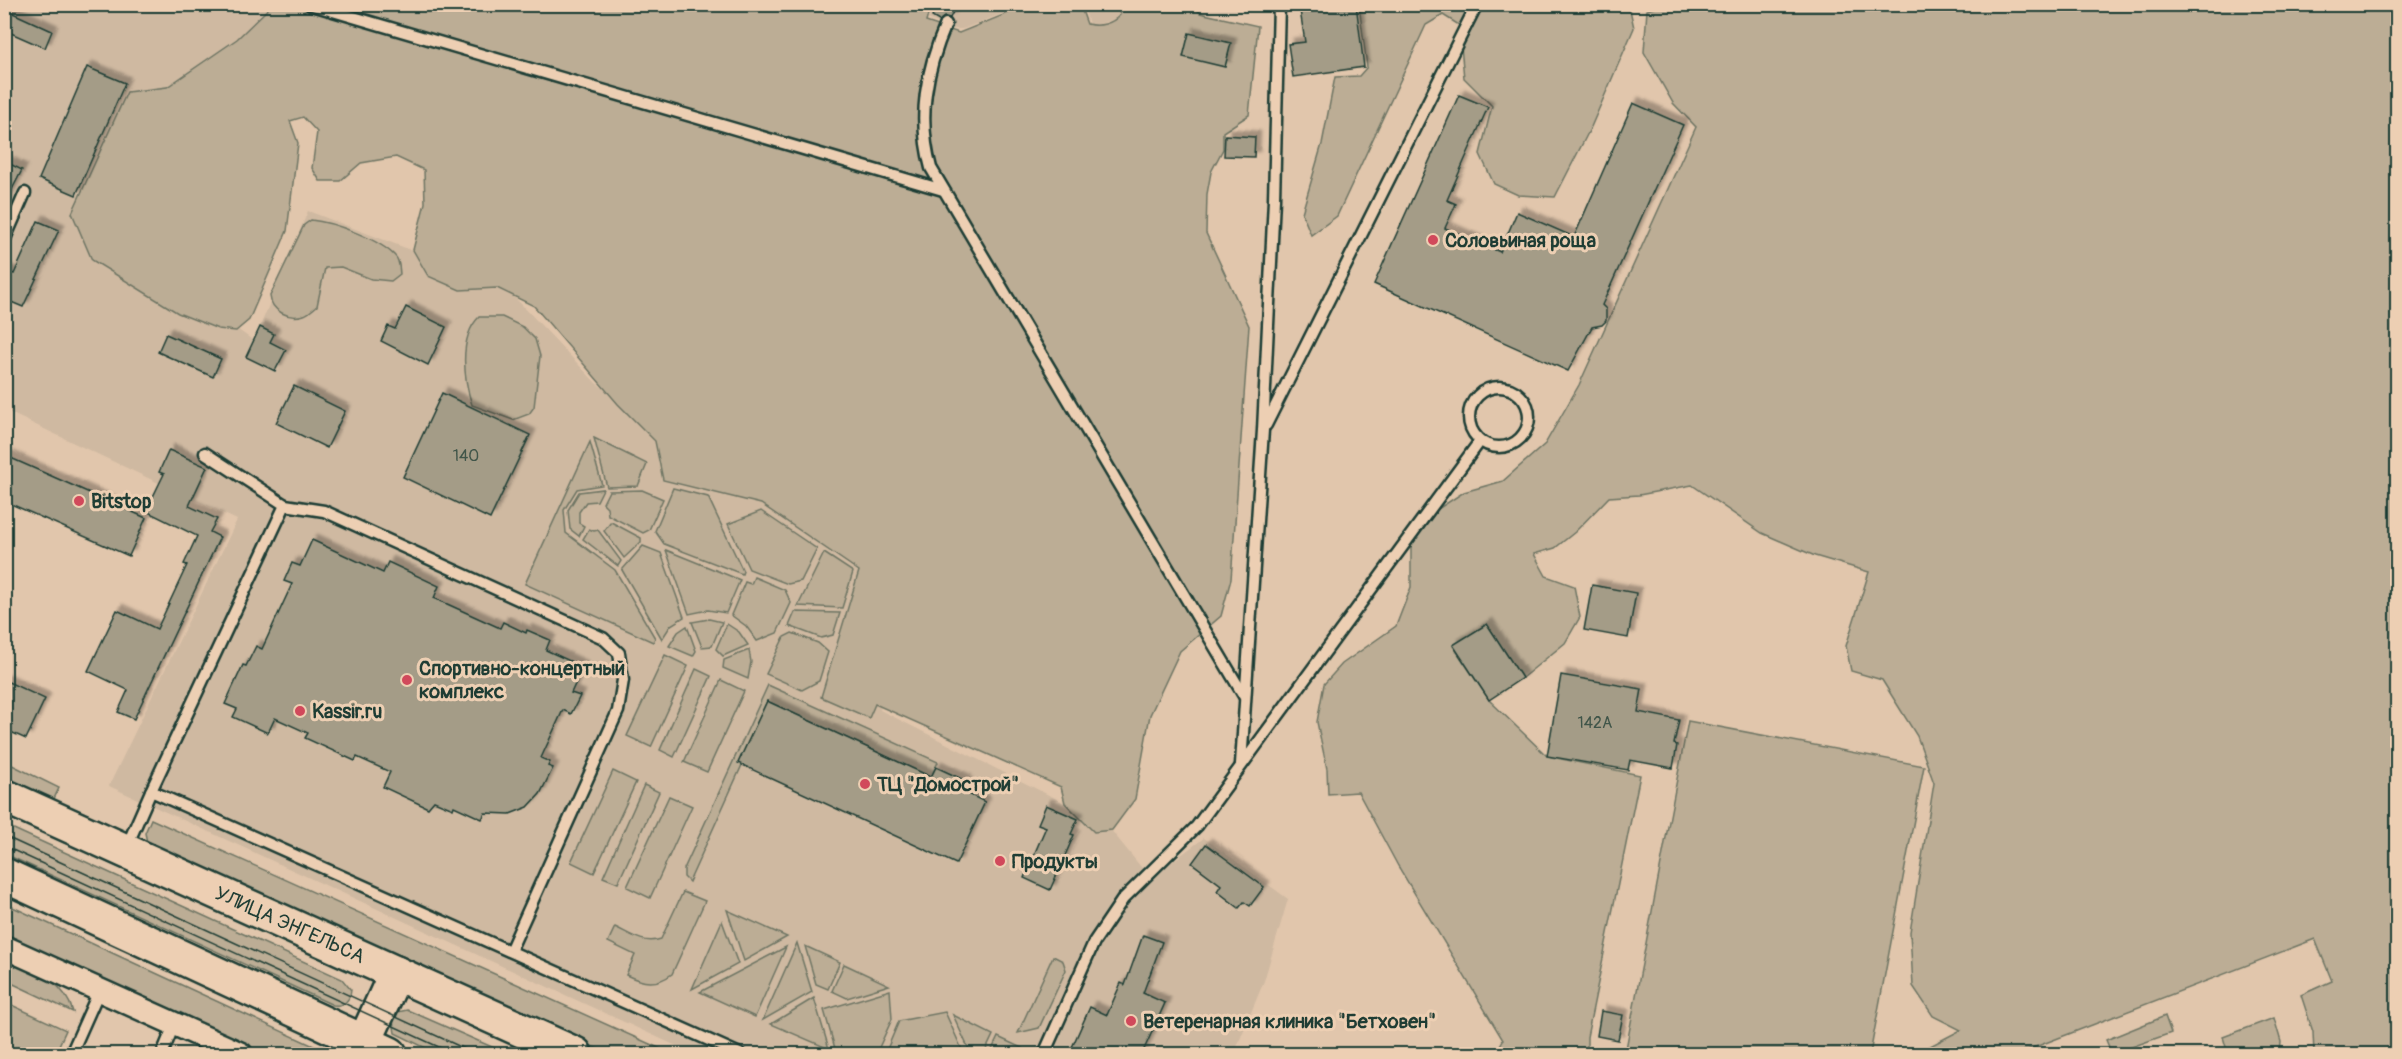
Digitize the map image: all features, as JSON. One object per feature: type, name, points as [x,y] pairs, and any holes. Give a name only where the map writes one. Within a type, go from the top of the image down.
[{"type":"main road","name":"УЛИЦА ЭНГЕЛЬСА","points":[[4,796],[575,1054]]},
{"type":"main road","points":[[4,875],[377,1049],[396,973]]},
{"type":"street","points":[[4,947],[241,1054]]},
{"type":"lane","points":[[309,4],[943,190]]},
{"type":"lane","points":[[1241,764],[1263,430],[1274,199],[1279,4]]},
{"type":"lane","points":[[1263,430],[1477,4]]},
{"type":"lane","points":[[946,24],[934,52],[927,81],[923,124],[931,168],[1244,696]]},
{"type":"lane","points":[[4,240],[25,194]]},
{"type":"lane","points":[[1495,386],[1512,389],[1524,399],[1530,415],[1527,428],[1521,438],[1509,446],[1495,448],[1480,441],[1471,431],[1468,415],[1473,399],[1486,389],[1495,386]]},
{"type":"lane","points":[[1044,1054],[1100,933],[1123,899],[1197,826],[1480,441]]},
{"type":"lane","points":[[205,453],[285,505],[324,511],[603,638],[619,653],[624,681],[618,711],[510,951]]},
{"type":"lane","points":[[124,851],[285,505]]},
{"type":"lane","points":[[152,791],[740,1054]]},
{"type":"lane","points":[[71,1054],[99,991]]},
{"type":"lane","points":[[162,1054],[174,1025]]},
{"type":"shaded area","points":[[931,4],[926,22],[959,33],[1028,5],[1080,5],[1087,24],[1096,25],[1109,23],[1117,18],[1120,15],[1117,5],[1194,4],[1200,13],[1258,26],[1249,115],[1223,132],[1223,149],[1211,172],[1207,194],[1206,233],[1249,326],[1231,579],[1221,616],[1180,651],[1150,715],[1135,799],[1112,830],[1094,832],[1065,803],[1061,787],[875,704],[869,718],[821,697],[859,571],[761,504],[663,480],[655,441],[618,404],[534,306],[497,288],[460,290],[428,276],[413,250],[425,203],[424,170],[396,157],[361,163],[340,181],[320,181],[312,168],[317,132],[303,117],[290,121],[298,143],[287,231],[249,320],[236,331],[218,329],[178,313],[92,260],[72,213],[127,92],[167,87],[237,39],[272,5]]},
{"type":"shaded area","points":[[1666,4],[1708,10],[1711,4],[2397,5],[2397,1054],[2314,1054],[2313,1032],[2301,995],[2332,981],[2315,939],[2017,1054],[1915,1054],[1961,1030],[1933,1016],[1913,986],[1910,932],[1934,783],[1917,736],[1882,680],[1851,671],[1846,646],[1869,572],[1815,556],[1762,533],[1692,485],[1639,495],[1609,497],[1575,532],[1555,548],[1534,554],[1546,576],[1574,586],[1580,617],[1565,643],[1522,678],[1487,624],[1453,646],[1489,700],[1547,756],[1640,775],[1587,1037],[1587,1054],[1495,1054],[1503,1040],[1398,866],[1358,792],[1328,794],[1327,769],[1317,722],[1324,684],[1342,664],[1396,626],[1411,587],[1411,546],[1427,516],[1464,492],[1503,481],[1545,444],[1579,385],[1696,127],[1673,103],[1644,52],[1647,10]]},
{"type":"shaded area","points":[[5,5],[272,5],[237,39],[167,87],[127,92],[72,213],[254,341],[308,211],[503,285],[596,383],[911,602],[880,710],[1106,824],[1150,878],[1204,838],[1288,899],[1264,981],[1234,1054],[694,1054],[109,786],[237,520],[4,410]]},
{"type":"shaded area","points":[[934,5],[1024,5],[963,29],[951,29],[928,19]]},
{"type":"shaded area","points":[[1083,5],[1119,5],[1122,17],[1090,27]]},
{"type":"shaded area","points":[[1359,5],[1629,5],[1634,28],[1591,127],[1555,197],[1518,195],[1494,184],[1480,154],[1492,106],[1464,78],[1459,25],[1443,15],[1426,25],[1337,216],[1311,235],[1302,213],[1322,144],[1335,77],[1359,76],[1367,67]]},
{"type":"shaded area","points":[[311,220],[343,228],[378,243],[397,258],[400,274],[391,281],[371,279],[341,267],[325,268],[317,306],[307,314],[298,316],[287,315],[277,310],[270,296],[304,225]]},
{"type":"shaded area","points":[[479,317],[502,317],[523,327],[535,339],[540,356],[534,407],[529,414],[513,420],[472,405],[465,372],[465,347],[472,326]]},
{"type":"shaded area","points":[[594,438],[647,464],[638,486],[607,487]]},
{"type":"shaded area","points":[[590,442],[602,485],[577,489],[564,510],[566,533],[615,570],[655,638],[653,642],[525,584]]},
{"type":"shaded area","points":[[673,488],[708,497],[743,571],[742,574],[664,544],[655,531]]},
{"type":"shaded area","points":[[603,489],[597,501],[586,502],[579,512],[579,523],[584,526],[579,536],[570,529],[568,510],[579,492]]},
{"type":"shaded area","points":[[642,490],[663,499],[649,530],[643,533],[608,515],[607,507],[603,503],[609,491]]},
{"type":"shaded area","points":[[761,511],[817,549],[801,581],[788,584],[749,569],[728,524]]},
{"type":"shaded area","points":[[611,522],[641,538],[641,542],[624,558],[604,531]]},
{"type":"shaded area","points":[[589,529],[598,530],[621,561],[618,566],[583,539]]},
{"type":"shaded area","points":[[643,546],[661,553],[684,617],[671,625],[662,639],[622,570]]},
{"type":"shaded area","points":[[666,550],[740,580],[726,613],[708,610],[689,614]]},
{"type":"shaded area","points":[[824,553],[853,572],[842,608],[798,606]]},
{"type":"shaded area","points":[[754,577],[785,590],[791,603],[777,633],[757,641],[746,626],[731,615],[745,582],[751,584]]},
{"type":"shaded area","points":[[795,612],[840,613],[833,635],[821,638],[789,626]]},
{"type":"shaded area","points":[[709,619],[722,622],[712,646],[702,647],[692,622]]},
{"type":"shaded area","points":[[727,624],[739,632],[748,645],[723,656],[716,649]]},
{"type":"shaded area","points":[[687,626],[696,651],[693,656],[669,646],[678,632]]},
{"type":"shaded area","points":[[792,633],[818,643],[828,652],[819,681],[802,690],[766,674],[784,637]]},
{"type":"shaded area","points":[[749,650],[751,662],[748,679],[723,668],[724,660]]},
{"type":"shaded area","points":[[665,655],[688,666],[651,747],[627,736]]},
{"type":"shaded area","points":[[696,669],[711,676],[674,757],[660,750]]},
{"type":"shaded area","points":[[721,680],[744,691],[707,772],[684,762]]},
{"type":"shaded area","points":[[768,685],[938,762],[931,777],[767,701],[739,763],[742,765],[689,882],[684,877],[684,869]]},
{"type":"shaded area","points":[[1688,721],[1924,766],[1870,1054],[1625,1054]]},
{"type":"shaded area","points":[[4,761],[59,788],[50,807],[5,786]]},
{"type":"shaded area","points":[[613,771],[636,782],[594,873],[571,862]]},
{"type":"shaded area","points":[[644,785],[659,792],[618,883],[603,877]]},
{"type":"shaded area","points":[[669,796],[692,806],[650,898],[627,887]]},
{"type":"shaded area","points":[[151,819],[672,1054],[609,1054],[153,847],[147,842],[145,833]]},
{"type":"shaded area","points":[[5,825],[342,979],[351,990],[349,997],[343,1004],[333,1005],[5,854]]},
{"type":"shaded area","points":[[683,892],[705,901],[672,974],[655,982],[638,980],[626,975],[635,955],[608,942],[615,927],[643,940],[661,939]]},
{"type":"shaded area","points":[[4,903],[331,1054],[249,1054],[5,944]]},
{"type":"shaded area","points":[[727,910],[787,937],[744,961]]},
{"type":"shaded area","points":[[722,921],[738,964],[692,989]]},
{"type":"shaded area","points":[[797,943],[812,992],[763,1020]]},
{"type":"shaded area","points":[[805,946],[840,962],[828,989],[816,984]]},
{"type":"shaded area","points":[[786,947],[755,1017],[700,992]]},
{"type":"shaded area","points":[[1053,956],[1063,961],[1066,970],[1039,1028],[1018,1033]]},
{"type":"shaded area","points":[[5,959],[55,984],[68,1000],[73,1012],[5,980]]},
{"type":"shaded area","points":[[844,964],[889,985],[847,998],[832,991]]},
{"type":"shaded area","points":[[890,990],[892,1019],[876,1054],[836,1052],[824,1010]]},
{"type":"shaded area","points":[[814,998],[829,1049],[771,1024]]},
{"type":"shaded area","points":[[5,1002],[66,1030],[55,1054],[5,1054]]},
{"type":"shaded area","points":[[407,1010],[508,1054],[438,1054],[395,1033],[393,1020],[398,1012]]},
{"type":"shaded area","points":[[945,1012],[964,1054],[885,1054],[899,1021]]},
{"type":"shaded area","points":[[953,1015],[993,1035],[984,1054],[971,1054]]},
{"type":"shaded area","points":[[2165,1016],[2171,1033],[2112,1054],[2106,1040]]},
{"type":"shaded area","points":[[2274,1018],[2281,1042],[2280,1054],[2228,1054],[2223,1037]]},
{"type":"shaded area","points":[[998,1037],[1028,1051],[1022,1054],[990,1054]]},
{"type":"building","points":[[937,4],[957,4],[950,18],[944,17],[939,21],[932,17]]},
{"type":"building","points":[[1299,4],[1356,4],[1364,67],[1293,77],[1288,44],[1305,42]]},
{"type":"building","points":[[4,9],[52,31],[45,48],[4,30]]},
{"type":"building","points":[[1189,33],[1231,43],[1225,67],[1183,57]]},
{"type":"building","points":[[87,67],[125,83],[76,195],[39,179]]},
{"type":"building","name":"Соловьиная роща","points":[[1459,95],[1488,107],[1447,200],[1456,204],[1445,228],[1500,252],[1517,212],[1574,237],[1633,103],[1683,125],[1602,305],[1606,309],[1606,321],[1602,325],[1592,327],[1568,371],[1374,284]]},
{"type":"building","points":[[1225,135],[1255,137],[1254,157],[1224,156]]},
{"type":"building","points":[[4,161],[22,170],[4,205]]},
{"type":"building","points":[[38,221],[59,230],[23,307],[4,299],[4,270],[14,274]]},
{"type":"building","points":[[406,307],[446,327],[428,365],[381,341],[388,326],[395,329]]},
{"type":"building","points":[[260,327],[274,334],[270,342],[286,350],[275,371],[246,357]]},
{"type":"building","points":[[166,334],[221,359],[213,377],[158,352]]},
{"type":"building","points":[[294,386],[345,411],[327,448],[276,423]]},
{"type":"building","points":[[442,393],[530,435],[490,519],[403,477]]},
{"type":"building","points":[[169,450],[207,467],[189,506],[217,519],[210,532],[220,537],[134,719],[118,712],[128,690],[88,671],[117,610],[157,629],[187,565],[184,564],[197,536],[146,511],[164,474],[159,472]]},
{"type":"building","points":[[4,455],[146,518],[129,556],[4,501]]},
{"type":"building","name":"Спортивно-концертный комплекс","points":[[312,540],[383,573],[388,562],[439,586],[434,598],[500,628],[503,622],[526,633],[527,630],[550,640],[546,650],[583,667],[571,693],[580,696],[571,714],[563,710],[541,758],[550,762],[548,766],[553,768],[540,794],[528,807],[510,814],[485,813],[482,819],[454,806],[453,809],[434,801],[428,808],[383,787],[390,772],[357,757],[355,761],[305,738],[308,733],[275,718],[268,733],[233,717],[237,709],[225,704],[243,665],[246,666],[256,646],[262,649],[292,584],[284,581],[292,563],[300,566]]},
{"type":"building","points":[[1592,585],[1636,593],[1628,638],[1584,630]]},
{"type":"building","points":[[1487,624],[1522,678],[1489,700],[1453,645]]},
{"type":"building","points":[[1561,675],[1642,689],[1638,712],[1679,720],[1674,744],[1677,745],[1673,768],[1630,760],[1628,770],[1547,756]]},
{"type":"building","points":[[4,680],[45,699],[26,739],[4,729]]},
{"type":"building","name":"ТЦ \"Домострой\"","points":[[767,701],[931,777],[936,767],[966,781],[962,791],[985,802],[956,864],[738,763]]},
{"type":"building","points":[[1046,805],[1078,819],[1071,834],[1074,835],[1050,890],[1024,878],[1046,827],[1038,824]]},
{"type":"building","points":[[1206,844],[1264,887],[1250,906],[1244,902],[1239,908],[1217,891],[1221,885],[1192,863]]},
{"type":"building","name":"Ветеренарная клиника \"Бетховен\"","points":[[1143,935],[1162,942],[1143,993],[1165,1003],[1142,1054],[1069,1054],[1090,1007],[1107,1015],[1121,983],[1125,985]]},
{"type":"building","points":[[1601,1011],[1623,1015],[1618,1040],[1597,1036]]},
{"type":"tram line","points":[[4,836],[476,1054]]},
{"type":"tram line","points":[[4,846],[454,1054]]},
{"type":"place","name":"Соловьиная роща","points":[[1433,240]]},
{"type":"place","name":"Bitstop","points":[[79,501]]},
{"type":"place","name":"Спортивно-концертный комплекс","points":[[407,680]]},
{"type":"place","name":"Kassir.ru","points":[[300,711]]},
{"type":"place","name":"ТЦ \"Домострой\"","points":[[865,784]]},
{"type":"place","name":"Продукты","points":[[1000,861]]},
{"type":"place","name":"Ветеренарная клиника \"Бетховен\"","points":[[1131,1021]]}]
